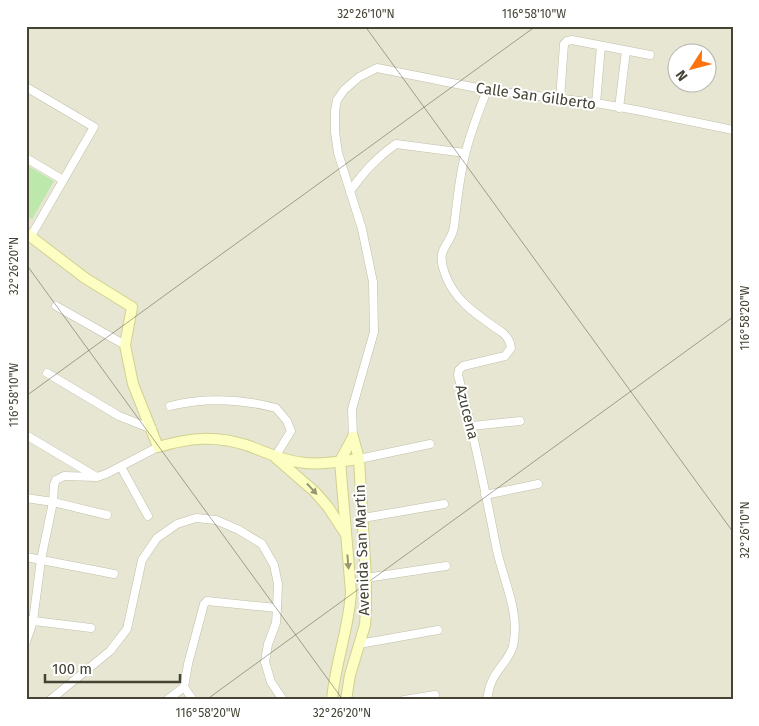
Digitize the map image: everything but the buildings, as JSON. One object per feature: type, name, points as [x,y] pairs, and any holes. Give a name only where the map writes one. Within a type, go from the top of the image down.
[{"type":"street","points":[[560,99],[564,44],[567,41],[572,40],[650,55]]},
{"type":"street","points":[[596,104],[601,46]]},
{"type":"street","points":[[620,108],[626,51]]},
{"type":"street","name":"Calle San Gilberto","points":[[350,192],[338,152],[335,132],[337,100],[344,90],[359,77],[377,68],[487,90],[596,104],[733,130]]},
{"type":"street","points":[[26,87],[94,127],[29,235],[85,278],[132,307],[125,345],[133,384],[158,447]]},
{"type":"street","points":[[332,700],[334,678],[350,612],[351,592],[340,461],[353,437],[352,409],[374,332],[373,282],[370,260],[350,192],[368,167],[380,155],[396,144],[465,153],[487,90]]},
{"type":"street","name":"Azucena","points":[[465,153],[456,204],[454,229],[443,249],[444,271],[453,291],[462,302],[508,337],[511,348],[505,356],[463,366],[459,370],[458,375],[472,426],[496,548],[512,605],[514,620],[512,646],[505,663],[492,681],[487,700]]},
{"type":"street","points":[[26,158],[63,180]]},
{"type":"street","points":[[56,306],[125,345]]},
{"type":"street","points":[[47,373],[119,416],[152,429]]},
{"type":"street","points":[[170,406],[222,399],[276,408],[287,421],[291,431],[275,457]]},
{"type":"street","points":[[472,426],[520,421]]},
{"type":"street","points":[[26,435],[97,477]]},
{"type":"street","name":"Avenida San Martin","points":[[346,700],[350,675],[364,625],[366,610],[359,459],[353,437]]},
{"type":"street","points":[[26,642],[53,502],[54,485],[59,478],[68,476],[97,477],[121,467],[158,447],[190,439],[214,438],[245,445],[275,457],[306,463],[359,459],[430,444]]},
{"type":"street","points":[[275,457],[315,492],[328,507],[346,535]]},
{"type":"street","points":[[121,467],[148,516]]},
{"type":"street","points":[[485,495],[538,484]]},
{"type":"street","points":[[26,498],[53,502],[106,516]]},
{"type":"street","points":[[363,518],[444,504]]},
{"type":"street","points":[[50,700],[110,652],[127,629],[142,560],[157,538],[177,524],[196,518],[216,520],[240,530],[262,544],[274,565],[278,584],[276,623],[268,644],[265,662],[271,682],[283,700]]},
{"type":"street","points":[[26,558],[114,574]]},
{"type":"street","points":[[366,578],[446,566]]},
{"type":"street","points":[[167,700],[184,686],[204,604],[207,601],[277,608]]},
{"type":"street","points":[[30,621],[91,628]]},
{"type":"street","points":[[359,644],[438,630]]},
{"type":"street","points":[[184,686],[193,700]]},
{"type":"street","points":[[404,700],[435,695]]},
{"type":"shaded area","points":[[26,26],[733,26],[733,700],[26,700]]},
{"type":"green space","points":[[26,165],[54,181],[32,219],[26,215]]}]
